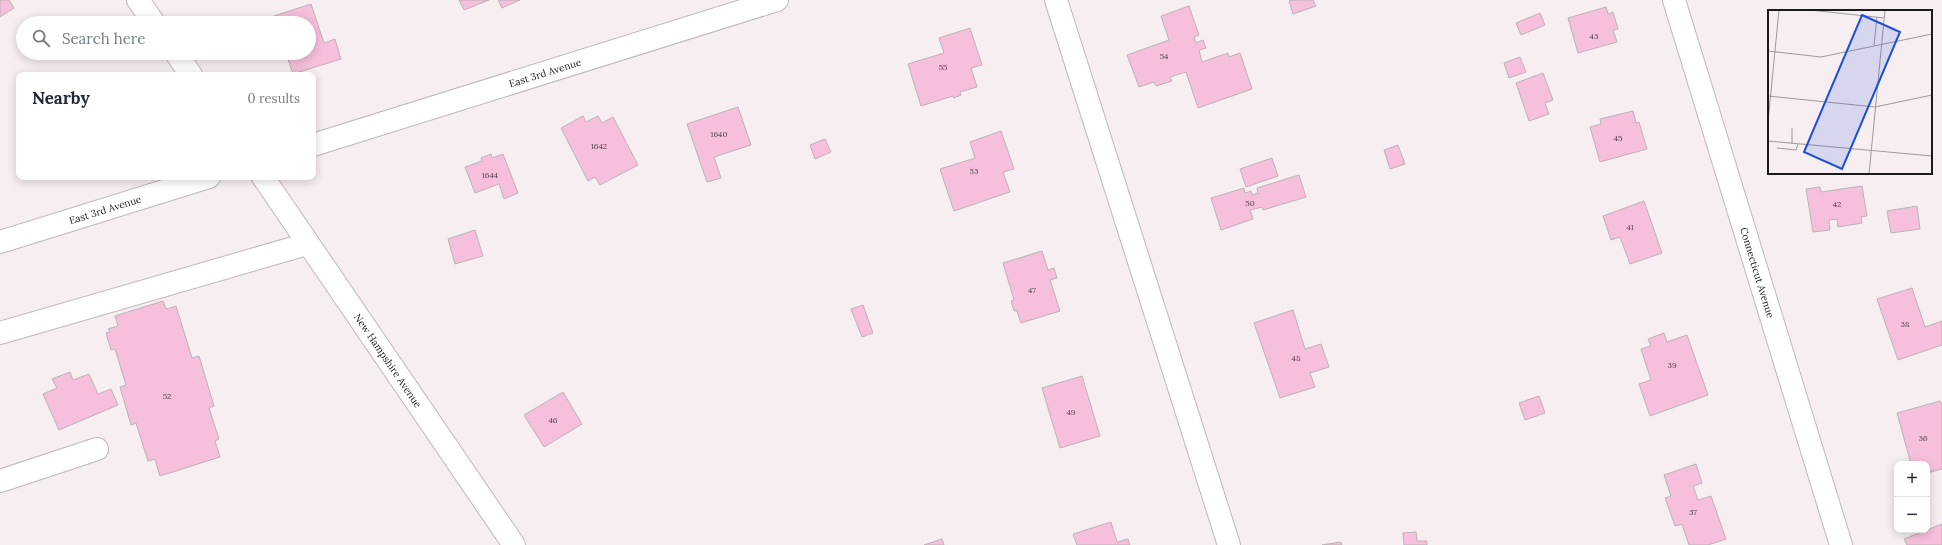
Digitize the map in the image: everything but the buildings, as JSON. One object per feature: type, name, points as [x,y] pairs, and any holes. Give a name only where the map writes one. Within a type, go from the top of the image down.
[{"type":"street","points":[[138,0],[149,16]]},
{"type":"street","name":"East 3rd Avenue","points":[[316,144],[777,0]]},
{"type":"street","points":[[1056,0],[1230,545]]},
{"type":"street","name":"Connecticut Avenue","points":[[1674,0],[1841,545]]},
{"type":"street","points":[[181,60],[189,72]]},
{"type":"street","name":"East 3rd Avenue","points":[[0,242],[199,180]]},
{"type":"street","name":"New Hampshire Avenue","points":[[264,180],[514,545]]},
{"type":"street","points":[[0,333],[307,244]]},
{"type":"street","points":[[0,481],[97,449]]}]
